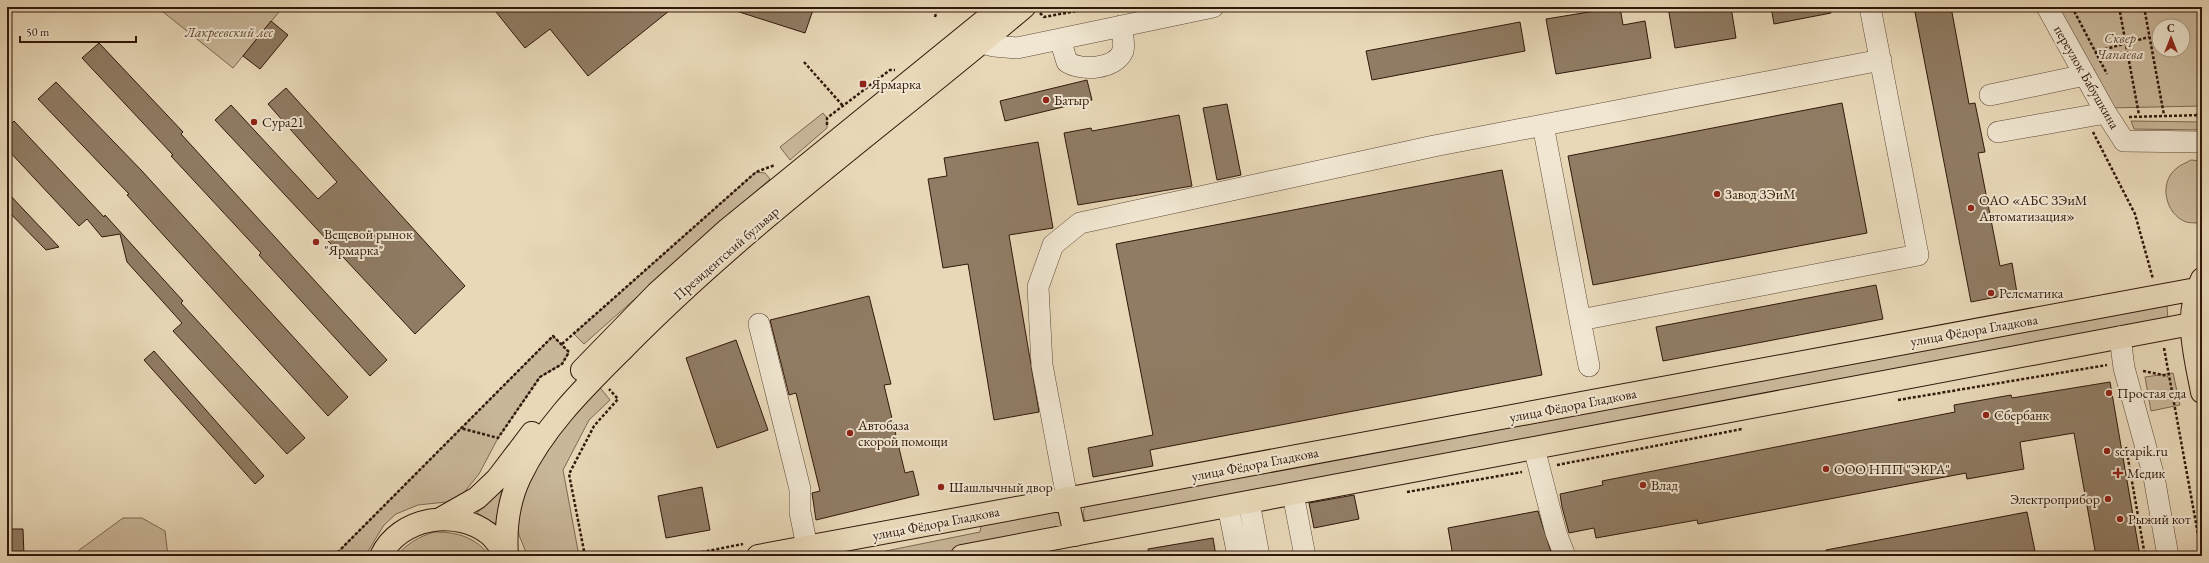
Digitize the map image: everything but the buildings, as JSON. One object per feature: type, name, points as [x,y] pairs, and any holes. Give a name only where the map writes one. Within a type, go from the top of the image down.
[{"type":"main road","name":"Президентский бульвар","points":[[506,556],[508,519],[511,500],[520,477],[534,450],[569,404],[663,308],[743,236],[975,38],[1001,7]]},
{"type":"main road","name":"Президентский бульвар","points":[[440,519],[477,498],[497,479],[581,371],[657,293],[728,229],[975,38],[1031,9]]},
{"type":"main road","points":[[2199,284],[2192,310],[2191,324],[2202,392]]},
{"type":"main road","name":"улица Фёдора Гладкова","points":[[758,556],[816,549],[1067,498],[1751,372],[2199,284]]},
{"type":"main road","points":[[962,556],[2191,324]]},
{"type":"main road","points":[[1751,372],[1758,406]]},
{"type":"main road","points":[[1067,498],[1075,535]]},
{"type":"main road","points":[[381,556],[390,543],[399,534],[411,527],[440,519],[458,520],[474,525],[488,533],[499,544],[506,556]]},
{"type":"lane","points":[[975,38],[994,46],[1017,48],[1121,26],[1152,13],[1213,7]]},
{"type":"lane","points":[[1580,320],[1918,255],[1870,7]]},
{"type":"lane","name":"переулок Бабушкина","points":[[2047,7],[2106,113],[2124,141],[2202,142]]},
{"type":"lane","points":[[1060,39],[1067,62],[1074,67],[1087,68],[1108,64],[1119,58],[1124,49],[1121,26]]},
{"type":"lane","points":[[1067,498],[1042,365],[1038,287],[1054,245],[1080,223],[1434,146],[1881,60]]},
{"type":"lane","points":[[1990,95],[2080,66]]},
{"type":"lane","points":[[1998,132],[2106,113]]},
{"type":"lane","points":[[1543,126],[1589,366]]},
{"type":"lane","points":[[759,324],[800,489],[800,512],[816,549]]},
{"type":"lane","points":[[2120,337],[2124,368],[2154,477],[2168,556]]},
{"type":"lane","points":[[1534,448],[1552,520],[1565,556]]},
{"type":"lane","points":[[1293,494],[1305,556]]},
{"type":"lane","points":[[1238,556],[1239,504]]},
{"type":"lane","points":[[1239,504],[1259,556]]},
{"type":"path","points":[[935,17],[938,7]]},
{"type":"path","points":[[1031,9],[1044,17],[1098,7]]},
{"type":"path","points":[[2072,7],[2095,52]]},
{"type":"path","points":[[2119,7],[2139,115]]},
{"type":"path","points":[[2144,7],[2164,115]]},
{"type":"path","points":[[2080,66],[2095,52],[2150,37]]},
{"type":"path","points":[[804,62],[843,106]]},
{"type":"path","points":[[2197,115],[2202,106]]},
{"type":"path","points":[[2126,123],[2129,117],[2139,115],[2202,115]]},
{"type":"path","points":[[562,344],[756,172],[778,164]]},
{"type":"path","points":[[2135,214],[2154,282]]},
{"type":"path","points":[[334,556],[460,428],[553,336],[569,352],[562,364],[540,377],[498,438],[460,428]]},
{"type":"path","points":[[2163,340],[2202,556]]},
{"type":"path","points":[[585,556],[569,474],[594,426],[618,400]]},
{"type":"path","points":[[2124,441],[2145,556]]},
{"type":"green space","name":"Лакреевский лес","points":[[157,7],[283,7],[233,68]]},
{"type":"green space","name":"Сквер Чапаева","points":[[2054,7],[2202,7],[2202,106],[2108,108]]},
{"type":"green space","points":[[823,113],[827,118],[827,128],[790,160],[780,147]]},
{"type":"green space","points":[[2131,121],[2202,122],[2202,130],[2134,129]]},
{"type":"green space","points":[[2191,160],[2202,161],[2202,223],[2186,222],[2179,218],[2173,212],[2166,197],[2167,181],[2171,174],[2178,167]]},
{"type":"green space","points":[[756,172],[765,173],[770,179],[584,344],[574,334]]},
{"type":"green space","points":[[2167,305],[2168,321],[1085,522],[1083,513],[1085,506]]},
{"type":"green space","points":[[553,336],[569,352],[562,364],[540,377],[498,438],[479,474],[462,495],[446,502],[418,505],[396,514],[384,525],[365,556],[334,556]]},
{"type":"green space","points":[[2173,373],[2180,405],[2151,411],[2145,377]]},
{"type":"green space","points":[[598,385],[610,400],[589,420],[563,470],[579,556],[531,556],[525,550],[519,535],[517,518],[528,473]]},
{"type":"green space","points":[[502,489],[496,524],[477,513]]},
{"type":"green space","points":[[1056,510],[1062,520],[1062,523],[1060,529],[1055,535],[942,556],[861,556],[980,532],[982,521]]},
{"type":"green space","points":[[123,518],[142,518],[165,531],[168,556],[71,556]]},
{"type":"green space","points":[[434,532],[451,533],[472,540],[490,556],[397,556],[405,547],[414,541]]},
{"type":"place","name":"Ярмарка","points":[[863,84]]},
{"type":"place","name":"Батыр","points":[[1046,100]]},
{"type":"place","name":"Сура21","points":[[254,122]]},
{"type":"place","name":"Завод ЗЭиМ","points":[[1717,194]]},
{"type":"place","name":"ОАО «АБС ЗЭиМ Автоматизация»","points":[[1971,208]]},
{"type":"place","name":"Вещевой рынок \"Ярмарка\"","points":[[316,242]]},
{"type":"place","name":"Релематика","points":[[1991,293]]},
{"type":"place","name":"Простая еда","points":[[2109,393]]},
{"type":"place","name":"Сбербанк","points":[[1986,415]]},
{"type":"place","name":"Автобаза скорой помощи","points":[[850,433]]},
{"type":"place","name":"scrapik.ru","points":[[2107,451]]},
{"type":"place","name":"ООО НПП \"ЭКРА\"","points":[[1826,469]]},
{"type":"place","name":"Медик","points":[[2118,473]]},
{"type":"place","name":"Влад","points":[[1643,485]]},
{"type":"place","name":"Шашлычный двор","points":[[941,487]]},
{"type":"place","name":"Электроприбор","points":[[2108,499]]},
{"type":"place","name":"Рыжий кот","points":[[2120,519]]}]
